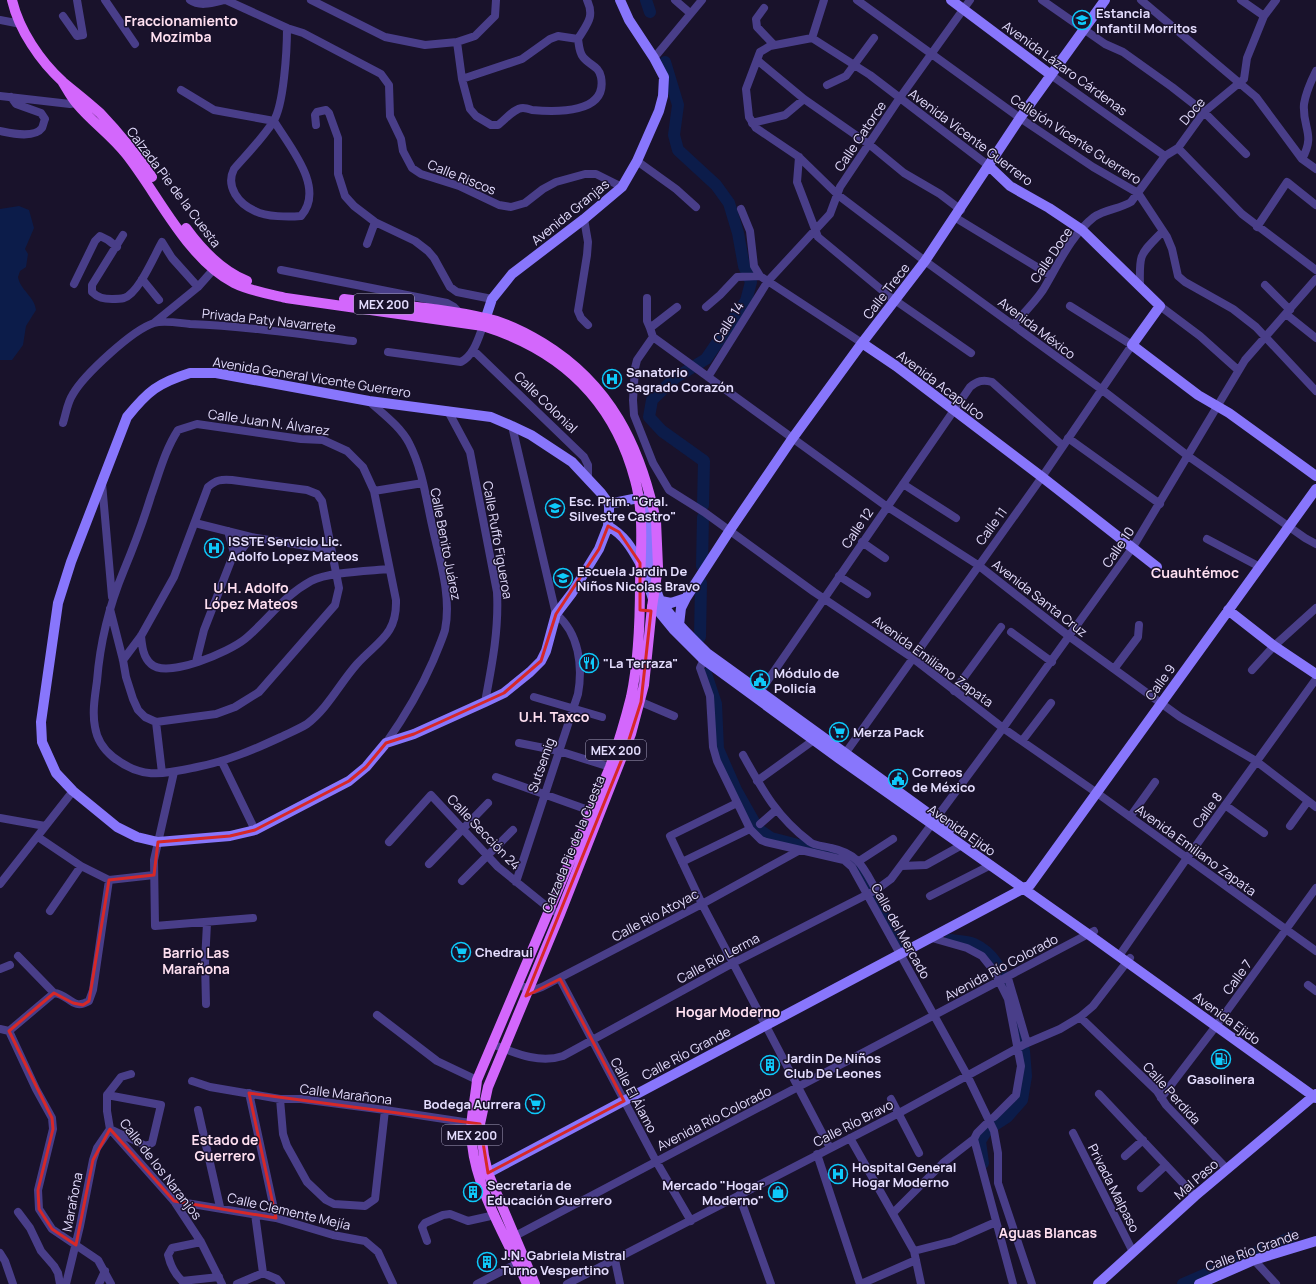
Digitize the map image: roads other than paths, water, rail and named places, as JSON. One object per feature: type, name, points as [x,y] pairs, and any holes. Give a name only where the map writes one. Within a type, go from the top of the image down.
[{"type":"main road","name":"Calzada Pie de la Cuesta","points":[[12,0],[21,24],[31,44],[62,81],[76,104],[120,146],[185,238],[199,256],[213,270],[234,283],[256,291],[286,298],[485,322],[516,328],[571,361],[585,375],[616,412],[628,433],[648,489],[656,521],[658,544],[658,567],[651,609],[648,653],[641,702],[626,749],[555,911],[518,984],[492,1044],[478,1080],[472,1111],[488,1173],[535,1284]]},
{"type":"main road","name":"Calzada Pie de la Cuesta","points":[[62,81],[86,100],[140,160],[190,234],[203,249],[222,267],[237,277],[258,285],[287,291],[460,313],[485,322],[532,345],[564,366],[597,400],[621,440],[635,481],[638,498],[640,610],[638,648],[631,696],[623,728],[610,767],[591,811],[529,988],[503,1048],[475,1124],[474,1159],[495,1215],[527,1284]]},
{"type":"main road","points":[[640,610],[651,609]]},
{"type":"street","points":[[63,16],[77,36],[83,35],[77,0]]},
{"type":"street","points":[[104,0],[135,44]]},
{"type":"street","points":[[190,0],[194,3],[205,4],[225,0]]},
{"type":"street","name":"Calle Riscos","points":[[225,0],[287,28],[303,33],[386,78],[391,92],[390,116],[401,139],[403,151],[412,168],[420,174],[459,186],[499,205],[511,207],[525,203],[556,182],[585,174],[596,174],[622,187]]},
{"type":"street","points":[[311,0],[385,37],[425,45],[457,42],[475,36],[495,16],[496,0]]},
{"type":"street","points":[[457,42],[462,80],[470,110],[476,116],[491,125],[498,125],[516,110],[523,108],[531,110],[567,110],[580,108],[595,100],[599,94],[602,84],[598,70],[583,57],[578,39],[591,17],[591,8],[587,0]]},
{"type":"street","name":"Avenida Granjas","points":[[485,322],[492,299],[512,274],[584,219],[622,187],[637,160],[659,111],[663,96],[664,77],[654,58],[629,20],[620,0]]},
{"type":"street","points":[[675,0],[690,13]]},
{"type":"street","points":[[654,58],[702,0]]},
{"type":"street","points":[[804,100],[785,115],[752,123],[746,89],[757,60],[764,48],[812,38],[824,0]]},
{"type":"street","name":"Callejón Vicente Guerrero","points":[[857,0],[889,25],[933,54],[1020,118],[1093,167],[1138,193],[1163,231],[1172,249],[1178,276],[1185,282],[1233,309],[1267,336],[1277,350],[1316,391]]},
{"type":"street","name":"Avenida Lázaro Cárdenas","points":[[951,0],[967,4],[1051,75],[1165,156]]},
{"type":"street","points":[[1042,0],[1104,44],[1123,52],[1204,112],[1246,154]]},
{"type":"street","name":"Calle Trece","points":[[679,625],[681,608],[686,598],[792,439],[862,343],[925,261],[958,214],[1020,118],[1105,0]]},
{"type":"street","points":[[1141,0],[1240,83],[1265,108],[1280,132],[1302,159],[1316,169]]},
{"type":"street","points":[[1240,0],[1264,16]]},
{"type":"street","points":[[1240,83],[1245,76],[1247,58],[1264,16],[1276,0]]},
{"type":"street","name":"Calle Catorce","points":[[768,281],[830,214],[840,186],[870,145],[899,99],[933,54],[967,4]]},
{"type":"street","points":[[764,8],[756,19],[757,27],[774,45]]},
{"type":"street","points":[[0,20],[21,24]]},
{"type":"street","points":[[181,90],[214,110],[274,121],[308,177],[310,202],[307,209],[301,216],[289,217],[256,212],[241,202],[232,189],[231,176],[234,170],[274,121],[282,88],[287,28]]},
{"type":"street","points":[[462,80],[522,59],[550,39],[558,36],[578,39]]},
{"type":"street","name":"Avenida Vicente Guerrero","points":[[812,38],[855,65],[989,166],[1010,186],[1049,208],[1082,230],[1160,306],[1200,336],[1238,370]]},
{"type":"street","points":[[827,85],[846,76],[874,38]]},
{"type":"street","points":[[757,60],[804,100],[870,145],[904,173],[940,194],[958,214],[1050,275]]},
{"type":"street","points":[[1302,159],[1312,136],[1304,104],[1307,92],[1316,71]]},
{"type":"street","name":"Doce","points":[[1165,156],[1178,148],[1204,112],[1240,83]]},
{"type":"street","points":[[0,96],[11,96],[70,104],[76,104],[86,100]]},
{"type":"street","points":[[0,131],[27,134],[37,132],[42,128],[45,119],[41,113],[16,104],[11,96]]},
{"type":"street","points":[[316,125],[315,115],[317,112],[326,110],[330,113],[338,138],[338,174],[345,196],[354,206],[375,222],[415,241],[428,251],[434,258],[450,287],[457,292],[492,299]]},
{"type":"street","name":"Avenida México","points":[[752,123],[756,128],[800,157],[838,195],[925,261],[1101,389],[1188,456],[1289,527],[1316,544]]},
{"type":"street","points":[[1178,148],[1242,214],[1257,227],[1316,270]]},
{"type":"street","name":"Calle Doce","points":[[1013,325],[1043,290],[1050,275],[1082,230],[1102,212],[1124,206],[1131,202],[1165,156]]},
{"type":"street","points":[[800,157],[797,182],[818,237],[896,300],[971,353]]},
{"type":"street","points":[[637,160],[676,189],[696,207]]},
{"type":"street","points":[[1257,227],[1287,182],[1316,205]]},
{"type":"street","points":[[706,307],[737,277],[759,276],[754,266],[750,231],[741,209]]},
{"type":"street","points":[[584,219],[588,242],[578,310],[580,318],[588,325]]},
{"type":"street","points":[[367,244],[375,222]]},
{"type":"street","points":[[1140,286],[1140,261],[1142,254],[1163,231]]},
{"type":"street","points":[[123,235],[117,247],[92,285],[92,292],[103,299],[125,298],[131,294],[142,279],[162,242],[172,258],[198,287]]},
{"type":"street","points":[[74,284],[95,241],[100,236],[117,247]]},
{"type":"street","points":[[63,423],[73,393],[120,344],[133,334],[155,322],[198,287],[213,270]]},
{"type":"street","points":[[282,270],[447,303],[460,313]]},
{"type":"street","name":"Avenida Acapulco","points":[[759,276],[896,366],[1157,567]]},
{"type":"street","points":[[142,279],[159,300]]},
{"type":"street","name":"Calle 10","points":[[933,822],[1004,728],[1133,548],[1218,407],[1238,370],[1316,279]]},
{"type":"street","name":"Calle 14","points":[[708,377],[768,281]]},
{"type":"street","points":[[1266,285],[1288,312],[1316,338]]},
{"type":"street","points":[[647,298],[647,321],[653,337]]},
{"type":"street","points":[[1070,306],[1132,345],[1218,407],[1275,445],[1316,476]]},
{"type":"street","name":"Calle 11","points":[[843,757],[1042,477],[1101,389],[1160,306]]},
{"type":"street","points":[[650,328],[677,307]]},
{"type":"street","name":"Privada Paty Navarrete","points":[[155,322],[236,326],[353,341]]},
{"type":"street","points":[[388,352],[461,362],[467,359],[473,350],[485,322]]},
{"type":"street","name":"Avenida Santa Cruz","points":[[653,337],[886,506],[978,565],[1070,637],[1180,717],[1256,762],[1316,807]]},
{"type":"street","name":"Avenida Emiliano Zapata","points":[[653,337],[637,360],[632,400],[634,415],[650,456],[662,482],[669,490],[730,530],[824,598],[914,659],[1004,728],[1316,951]]},
{"type":"street","name":"Calle Colonial","points":[[473,350],[584,457],[588,465],[588,478]]},
{"type":"street","name":"Avenida General Vicente Guerrero","points":[[386,743],[366,767],[349,781],[255,830],[230,836],[158,842],[138,837],[117,827],[73,791],[56,773],[42,742],[41,722],[58,603],[71,562],[127,417],[142,399],[158,385],[170,379],[190,373],[216,373],[369,401],[491,417],[531,435],[566,458],[588,478],[609,504]]},
{"type":"street","name":"Calle 12","points":[[757,695],[886,506],[970,387],[977,382],[985,380],[992,382],[1063,446]]},
{"type":"street","name":"Calle Benito Juárez","points":[[369,401],[394,423],[408,442],[422,483],[446,589],[447,608],[445,630],[422,686],[407,713],[386,743]]},
{"type":"street","name":"Calle Ruffo Figueroa","points":[[448,411],[470,452],[497,592],[497,638],[485,702]]},
{"type":"street","name":"Calle Juan N. Álvarez","points":[[197,424],[301,439],[323,440],[347,451],[357,460],[364,468],[374,491],[396,600],[396,612],[393,624],[386,636],[358,663],[319,713],[305,725],[245,754],[222,762],[174,772],[137,772],[126,767],[106,752],[98,740],[94,714],[99,659],[112,598],[139,533],[167,452],[178,430],[186,426],[197,424]]},
{"type":"street","points":[[512,426],[556,614]]},
{"type":"street","points":[[1068,438],[1160,504]]},
{"type":"street","points":[[110,607],[126,677],[138,710],[145,717],[156,722],[216,714],[235,707],[259,692],[335,604],[339,588],[330,550],[322,501],[317,494],[307,490],[220,479],[208,487],[174,577],[141,636],[123,660]]},
{"type":"street","points":[[102,482],[112,598]]},
{"type":"street","points":[[374,491],[422,483]]},
{"type":"street","points":[[902,484],[956,518]]},
{"type":"street","name":"Avenida Ejido","points":[[648,489],[647,507],[653,566],[661,601],[705,656]]},
{"type":"street","name":"Calle 9","points":[[1027,887],[1097,793],[1316,489]]},
{"type":"street","points":[[386,743],[414,734],[504,693],[530,672],[541,661],[546,651],[556,614],[572,593],[599,549],[608,526],[609,504],[638,498]]},
{"type":"street","name":"Avenida Ejido","points":[[638,498],[642,509],[647,581],[656,608],[674,630],[705,656],[757,695],[1316,1095]]},
{"type":"street","points":[[195,523],[251,537],[330,550]]},
{"type":"street","points":[[608,526],[619,532],[628,542],[640,562]]},
{"type":"street","points":[[196,662],[204,630],[234,553],[228,531]]},
{"type":"street","points":[[234,553],[243,548],[251,537]]},
{"type":"street","points":[[1207,538],[1260,567]]},
{"type":"street","points":[[862,542],[885,558]]},
{"type":"street","points":[[141,636],[145,658],[152,665],[164,669],[196,662],[226,651],[244,640],[290,594],[312,580],[337,575],[389,569]]},
{"type":"street","points":[[839,576],[867,594]]},
{"type":"street","points":[[661,601],[671,603],[686,598]]},
{"type":"street","points":[[1252,670],[1274,646],[1316,608]]},
{"type":"street","points":[[1228,610],[1274,646],[1316,674]]},
{"type":"street","name":"Sutsemig","points":[[516,882],[578,694],[581,676],[577,646],[566,625],[556,614]]},
{"type":"street","points":[[1114,669],[1138,637],[1139,625]]},
{"type":"street","points":[[954,691],[1001,627]]},
{"type":"street","points":[[1011,632],[1052,662]]},
{"type":"street","name":"Calle del Mercado","points":[[705,656],[700,668],[710,696],[713,747],[717,761],[750,829],[761,840],[766,842],[848,862],[872,892],[900,954],[967,1075],[990,1121],[997,1143],[998,1183],[1032,1284]]},
{"type":"street","name":"Calle 8","points":[[1120,954],[1316,679]]},
{"type":"street","points":[[534,697],[602,717]]},
{"type":"street","points":[[641,702],[674,716]]},
{"type":"street","points":[[1022,741],[1051,703]]},
{"type":"street","points":[[156,722],[162,773]]},
{"type":"street","points":[[757,781],[817,738]]},
{"type":"street","points":[[519,743],[559,751],[610,767]]},
{"type":"street","points":[[743,755],[757,781],[776,810],[812,844],[848,852],[859,861],[872,892]]},
{"type":"street","points":[[222,762],[255,830]]},
{"type":"street","points":[[174,772],[154,860],[155,926],[207,923],[253,918]]},
{"type":"street","points":[[496,777],[591,811]]},
{"type":"street","points":[[1130,817],[1155,782]]},
{"type":"street","points":[[1,881],[73,791]]},
{"type":"street","name":"Calle Sección 24","points":[[389,842],[431,795],[498,866],[516,882],[555,911]]},
{"type":"street","points":[[1290,826],[1308,801]]},
{"type":"street","points":[[429,864],[488,803]]},
{"type":"street","points":[[737,803],[670,836],[702,904],[830,1148]]},
{"type":"street","points":[[1225,805],[1264,833]]},
{"type":"street","points":[[760,824],[776,810]]},
{"type":"street","points":[[0,818],[45,826]]},
{"type":"street","name":"Avenida Ejido","points":[[933,822],[991,866],[1027,887]]},
{"type":"street","name":"Calle Río Lerma","points":[[492,1044],[542,1060],[552,1060],[563,1056],[591,1039],[733,963],[872,892],[891,879],[933,822]]},
{"type":"street","points":[[682,862],[750,829]]},
{"type":"street","points":[[462,881],[513,830]]},
{"type":"street","points":[[38,836],[81,866],[109,880],[154,875]]},
{"type":"street","points":[[859,861],[893,839]]},
{"type":"street","points":[[902,866],[926,865],[962,845]]},
{"type":"street","name":"Calle Río Atoyac","points":[[518,984],[534,990],[542,988],[702,904],[800,850]]},
{"type":"street","points":[[50,911],[81,866]]},
{"type":"street","points":[[930,896],[991,866]]},
{"type":"street","points":[[9,1031],[54,993],[60,993],[73,1003],[82,1005],[89,1001],[109,880]]},
{"type":"street","name":"Calle Río Grande","points":[[488,1173],[1027,887]]},
{"type":"street","name":"Calle 7","points":[[1161,1098],[1218,1024],[1316,888]]},
{"type":"street","points":[[206,1004],[205,962],[207,923]]},
{"type":"street","name":"Avenida Río Colorado","points":[[515,1236],[1091,933]]},
{"type":"street","points":[[893,1213],[944,1163],[974,1139],[977,1133],[1016,1095],[1022,1046],[1004,980],[975,951],[932,938]]},
{"type":"street","points":[[18,956],[54,993]]},
{"type":"street","name":"Calle Río Bravo","points":[[567,1284],[899,1113],[1022,1046],[1060,1029],[1080,1017],[1093,1006],[1129,960]]},
{"type":"street","points":[[0,969],[10,965]]},
{"type":"street","name":"Calle El Álamo","points":[[560,979],[656,1161],[691,1221]]},
{"type":"street","points":[[1004,980],[1022,1046]]},
{"type":"street","points":[[1308,985],[1316,991]]},
{"type":"street","points":[[377,1015],[436,1061],[478,1080]]},
{"type":"street","name":"Calle Perdida","points":[[1080,1017],[1157,1091],[1166,1105],[1227,1169]]},
{"type":"street","points":[[0,1029],[9,1031]]},
{"type":"street","points":[[9,1031],[36,1090],[52,1118],[53,1129],[38,1190],[38,1209],[52,1229],[98,1260],[111,1284]]},
{"type":"street","points":[[110,1129],[146,1146],[152,1143],[161,1105],[108,1095],[121,1077],[131,1074]]},
{"type":"street","name":"Calle Marañona","points":[[192,1081],[210,1086],[280,1099],[301,1099],[475,1124]]},
{"type":"street","points":[[249,1093],[276,1218]]},
{"type":"street","points":[[1099,1094],[1195,1196]]},
{"type":"street","name":"Calle de los Naranjos","points":[[108,1095],[107,1111],[110,1129],[174,1201],[201,1242],[220,1280]]},
{"type":"street","name":"Mal Paso","points":[[1098,1284],[1195,1196],[1316,1095]]},
{"type":"street","points":[[280,1099],[283,1134],[296,1165],[307,1182],[317,1193],[334,1204],[365,1206],[375,1199],[385,1110]]},
{"type":"street","points":[[891,1099],[919,1153]]},
{"type":"street","points":[[198,1110],[220,1208]]},
{"type":"street","name":"Marañona","points":[[66,1284],[76,1245],[93,1160],[97,1148],[110,1129]]},
{"type":"street","name":"Privada Malpaso","points":[[1073,1134],[1133,1252]]},
{"type":"street","points":[[850,1138],[914,1251],[922,1284]]},
{"type":"street","points":[[974,1139],[1013,1284]]},
{"type":"street","points":[[1125,1156],[1143,1140]]},
{"type":"street","points":[[817,1154],[860,1284],[874,1281],[916,1260]]},
{"type":"street","points":[[1141,1188],[1166,1166]]},
{"type":"street","points":[[739,1195],[771,1284]]},
{"type":"street","name":"Calle Clemente Mejía","points":[[174,1201],[276,1218],[333,1235],[365,1240],[378,1252],[393,1284]]},
{"type":"street","points":[[18,1212],[30,1228],[41,1252],[54,1266],[58,1273],[60,1284]]},
{"type":"street","points":[[255,1214],[263,1273]]},
{"type":"street","points":[[427,1241],[422,1227],[424,1223],[443,1215],[450,1214],[468,1221],[495,1215]]},
{"type":"street","points":[[914,1251],[953,1241],[996,1222]]},
{"type":"street","name":"Calle Río Grande","points":[[1201,1284],[1254,1260],[1316,1241]]},
{"type":"street","points":[[201,1242],[172,1248],[168,1255],[169,1260],[178,1277],[182,1281],[220,1280]]},
{"type":"street","points":[[0,1253],[8,1268],[13,1284]]},
{"type":"street","points":[[615,1260],[620,1284]]},
{"type":"street","points":[[1254,1260],[1276,1284]]},
{"type":"street","points":[[477,1284],[518,1263]]},
{"type":"street","points":[[99,1284],[105,1272]]},
{"type":"street","points":[[239,1283],[263,1273],[277,1279],[281,1284]]},
{"type":"water","points":[[19,206],[29,210],[34,228],[25,249],[28,254],[26,267],[20,271],[18,277],[19,282],[33,301],[36,310],[26,326],[23,345],[12,360],[0,360],[0,209]]},
{"type":"waterway","name":"Aguas Blancas","points":[[646,0],[650,12]]},
{"type":"waterway","name":"Aguas Blancas","points":[[665,62],[678,105],[674,135],[678,150],[716,185],[729,203],[738,233],[744,266],[751,282],[746,301],[706,359],[675,378],[652,400],[649,417],[662,431],[704,461],[703,505]]},
{"type":"waterway","name":"Aguas Blancas","points":[[702,566],[703,517]]},
{"type":"waterway","name":"Aguas Blancas","points":[[700,637],[701,583]]},
{"type":"waterway","name":"Aguas Blancas","points":[[706,674],[716,704],[718,749],[736,790],[758,829],[771,838],[845,857],[855,862],[900,945]]},
{"type":"waterway","name":"Aguas Blancas","points":[[950,940],[971,943],[987,952],[1000,969],[1008,990]]},
{"type":"waterway","name":"Aguas Blancas","points":[[983,1163],[980,1141],[987,1130],[1007,1117],[1022,1100],[1026,1076],[1024,1051],[1017,1019]]},
{"type":"waterway","name":"Aguas Blancas","points":[[1183,1284],[1292,1237]]},
{"type":"place","name":"Estancia Infantil Morritos","points":[[1082,20]]},
{"type":"place","name":"Sanatorio Sagrado Corazón","points":[[612,379]]},
{"type":"place","name":"Esc. Prim. \"Gral. Silvestre Castro\"","points":[[555,508]]},
{"type":"place","name":"ISSTE Servicio Lic. Adolfo Lopez Mateos","points":[[214,548]]},
{"type":"place","name":"Escuela Jardin De Niños Nicolas Bravo","points":[[563,578]]},
{"type":"place","name":"\"La Terraza\"","points":[[589,663]]},
{"type":"place","name":"Módulo de Policía","points":[[760,680]]},
{"type":"place","name":"Merza Pack","points":[[839,732]]},
{"type":"place","name":"Correos de México","points":[[898,779]]},
{"type":"place","name":"Chedraui","points":[[461,952]]},
{"type":"place","name":"Gasolinera","points":[[1221,1059]]},
{"type":"place","name":"Jardin De Niños Club De Leones","points":[[770,1065]]},
{"type":"place","name":"Bodega Aurrera","points":[[535,1104]]},
{"type":"place","name":"Hospital General Hogar Moderno","points":[[838,1174]]},
{"type":"place","name":"Secretaria de Educación Guerrero","points":[[473,1192]]},
{"type":"place","name":"Mercado \"Hogar Moderno\"","points":[[778,1192]]},
{"type":"place","name":"J.N. Gabriela Mistral Turno Vespertino","points":[[487,1262]]},
{"type":"district","name":"Fraccionamiento Mozimba","points":[[181,28]]},
{"type":"district","name":"Cuauhtémoc","points":[[1195,572]]},
{"type":"district","name":"U.H. Adolfo López Mateos","points":[[251,596]]},
{"type":"district","name":"U.H. Taxco","points":[[554,716]]},
{"type":"district","name":"Barrio Las Marañona","points":[[196,960]]},
{"type":"district","name":"Hogar Moderno","points":[[728,1011]]},
{"type":"district","name":"Estado de Guerrero","points":[[225,1148]]},
{"type":"district","name":"Aguas Blancas","points":[[1048,1232]]}]
